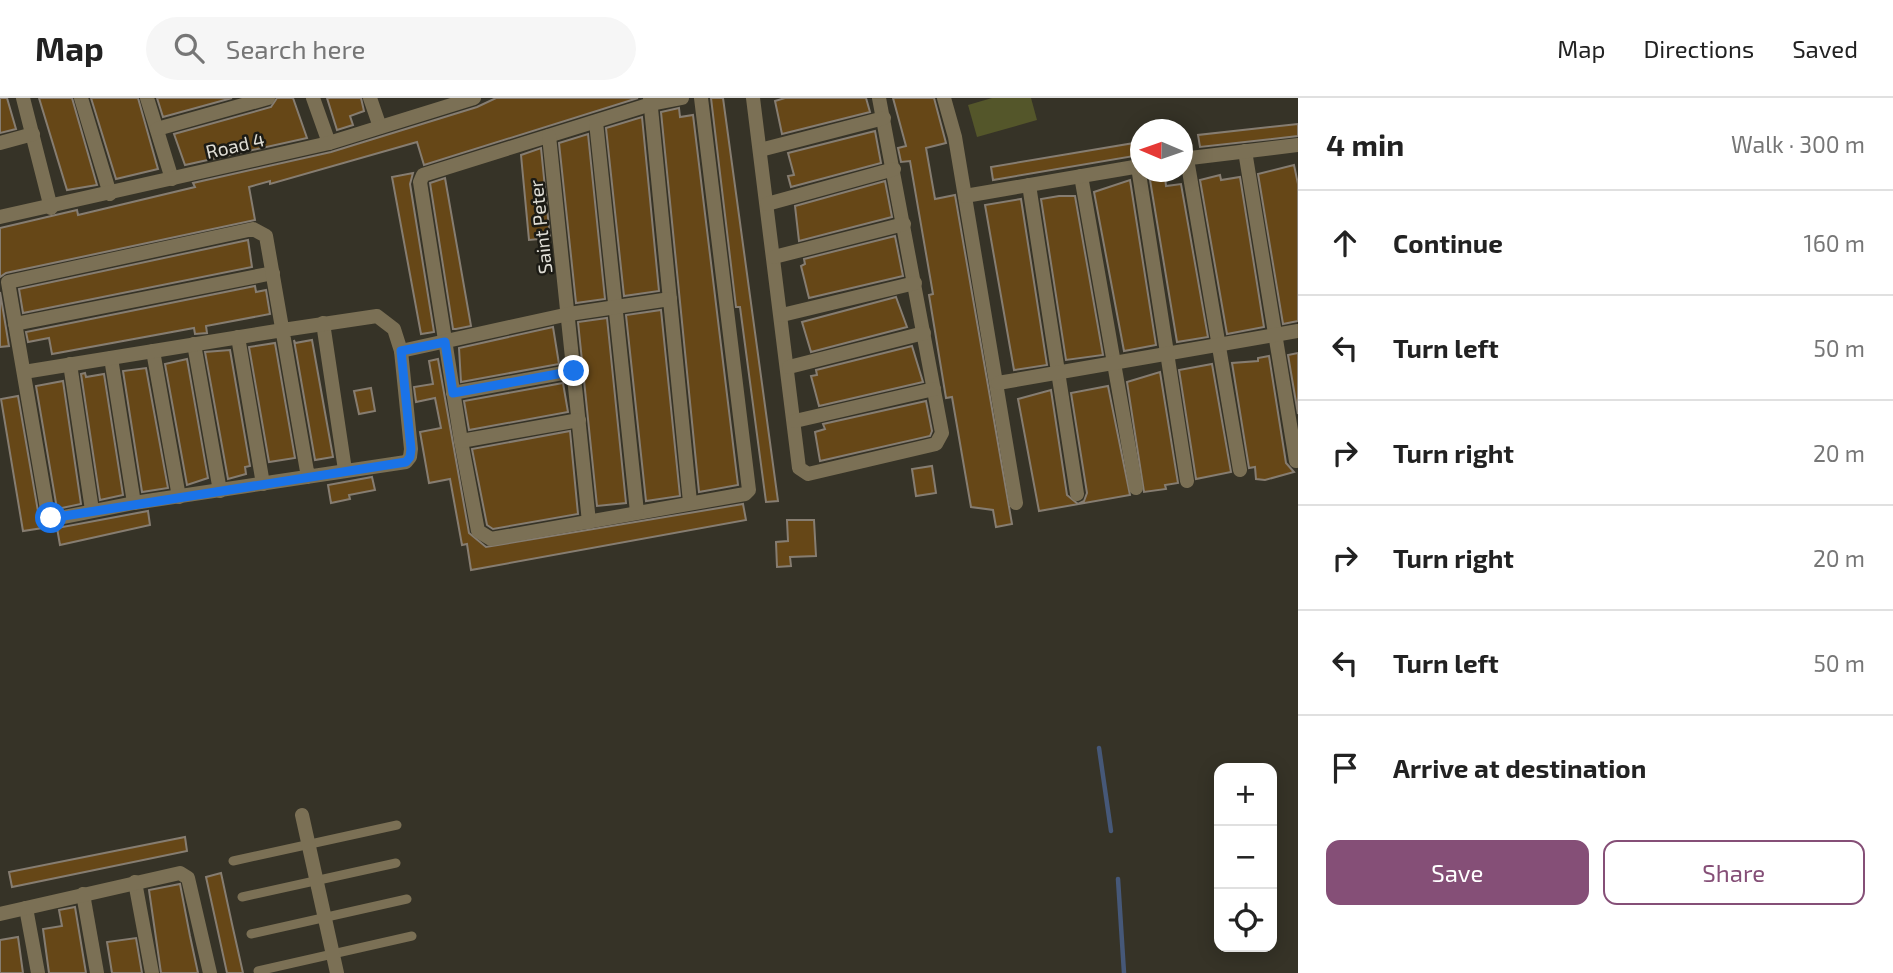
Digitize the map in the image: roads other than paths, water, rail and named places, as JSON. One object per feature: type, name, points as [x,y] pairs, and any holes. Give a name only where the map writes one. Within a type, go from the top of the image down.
[{"type":"street","points":[[23,98],[51,208]]},
{"type":"street","points":[[81,98],[110,194]]},
{"type":"street","points":[[147,98],[173,179]]},
{"type":"street","points":[[157,129],[268,98]]},
{"type":"street","points":[[313,98],[329,143]]},
{"type":"street","points":[[370,98],[380,127]]},
{"type":"street","name":"Road 4","points":[[0,217],[51,208],[329,143],[380,127],[432,104],[474,98]]},
{"type":"street","points":[[682,98],[651,101],[596,122],[423,175],[420,181],[461,441],[478,531],[484,537],[491,539],[745,494],[750,483],[701,98]]},
{"type":"street","points":[[754,98],[796,421],[799,468],[808,474],[936,444],[942,433],[879,98]]},
{"type":"street","points":[[944,98],[965,196],[1016,503]]},
{"type":"street","points":[[651,101],[690,502]]},
{"type":"street","points":[[760,150],[884,118]]},
{"type":"street","points":[[596,122],[613,306],[637,512]]},
{"type":"street","points":[[0,144],[33,134]]},
{"type":"street","name":"Saint Peter","points":[[550,136],[589,522]]},
{"type":"street","points":[[1193,158],[1298,145]]},
{"type":"street","points":[[1245,150],[1296,461]]},
{"type":"street","points":[[965,196],[1130,168]]},
{"type":"street","points":[[767,204],[894,169]]},
{"type":"street","points":[[1081,176],[1136,488]]},
{"type":"street","points":[[1141,182],[1187,481]]},
{"type":"street","points":[[1189,182],[1240,470]]},
{"type":"street","points":[[1029,185],[1077,494]]},
{"type":"street","points":[[774,257],[904,224]]},
{"type":"street","points":[[24,372],[70,364],[111,358],[283,330],[323,323],[377,316],[394,328],[401,351],[410,457],[406,462],[345,470],[308,477],[220,491],[134,503],[54,519],[48,516],[24,372],[6,285],[10,280],[253,229],[266,236],[283,330],[308,477]]},
{"type":"street","points":[[15,324],[273,273]]},
{"type":"street","points":[[782,315],[915,283]]},
{"type":"street","points":[[401,351],[569,314],[670,299]]},
{"type":"street","points":[[323,323],[345,470]]},
{"type":"street","points":[[998,383],[1298,331]]},
{"type":"street","points":[[789,367],[924,333]]},
{"type":"street","points":[[238,337],[263,484]]},
{"type":"street","points":[[194,344],[220,491]]},
{"type":"street","points":[[153,351],[179,497]]},
{"type":"street","points":[[111,358],[134,503]]},
{"type":"street","points":[[70,364],[92,510]]},
{"type":"street","points":[[453,393],[574,371]]},
{"type":"street","points":[[796,421],[934,389]]},
{"type":"street","points":[[461,441],[579,420]]},
{"type":"street","points":[[302,815],[337,973]]},
{"type":"street","points":[[0,914],[180,873],[186,875],[210,973]]},
{"type":"street","points":[[135,882],[152,973]]},
{"type":"street","points":[[83,894],[97,973]]},
{"type":"street","points":[[26,908],[38,973]]},
{"type":"lane","points":[[233,861],[397,825]]},
{"type":"lane","points":[[242,897],[396,863]]},
{"type":"lane","points":[[251,934],[407,899]]},
{"type":"lane","points":[[258,971],[412,936]]},
{"type":"waterway","points":[[1099,748],[1111,831]]},
{"type":"waterway","points":[[1118,879],[1124,973]]}]
